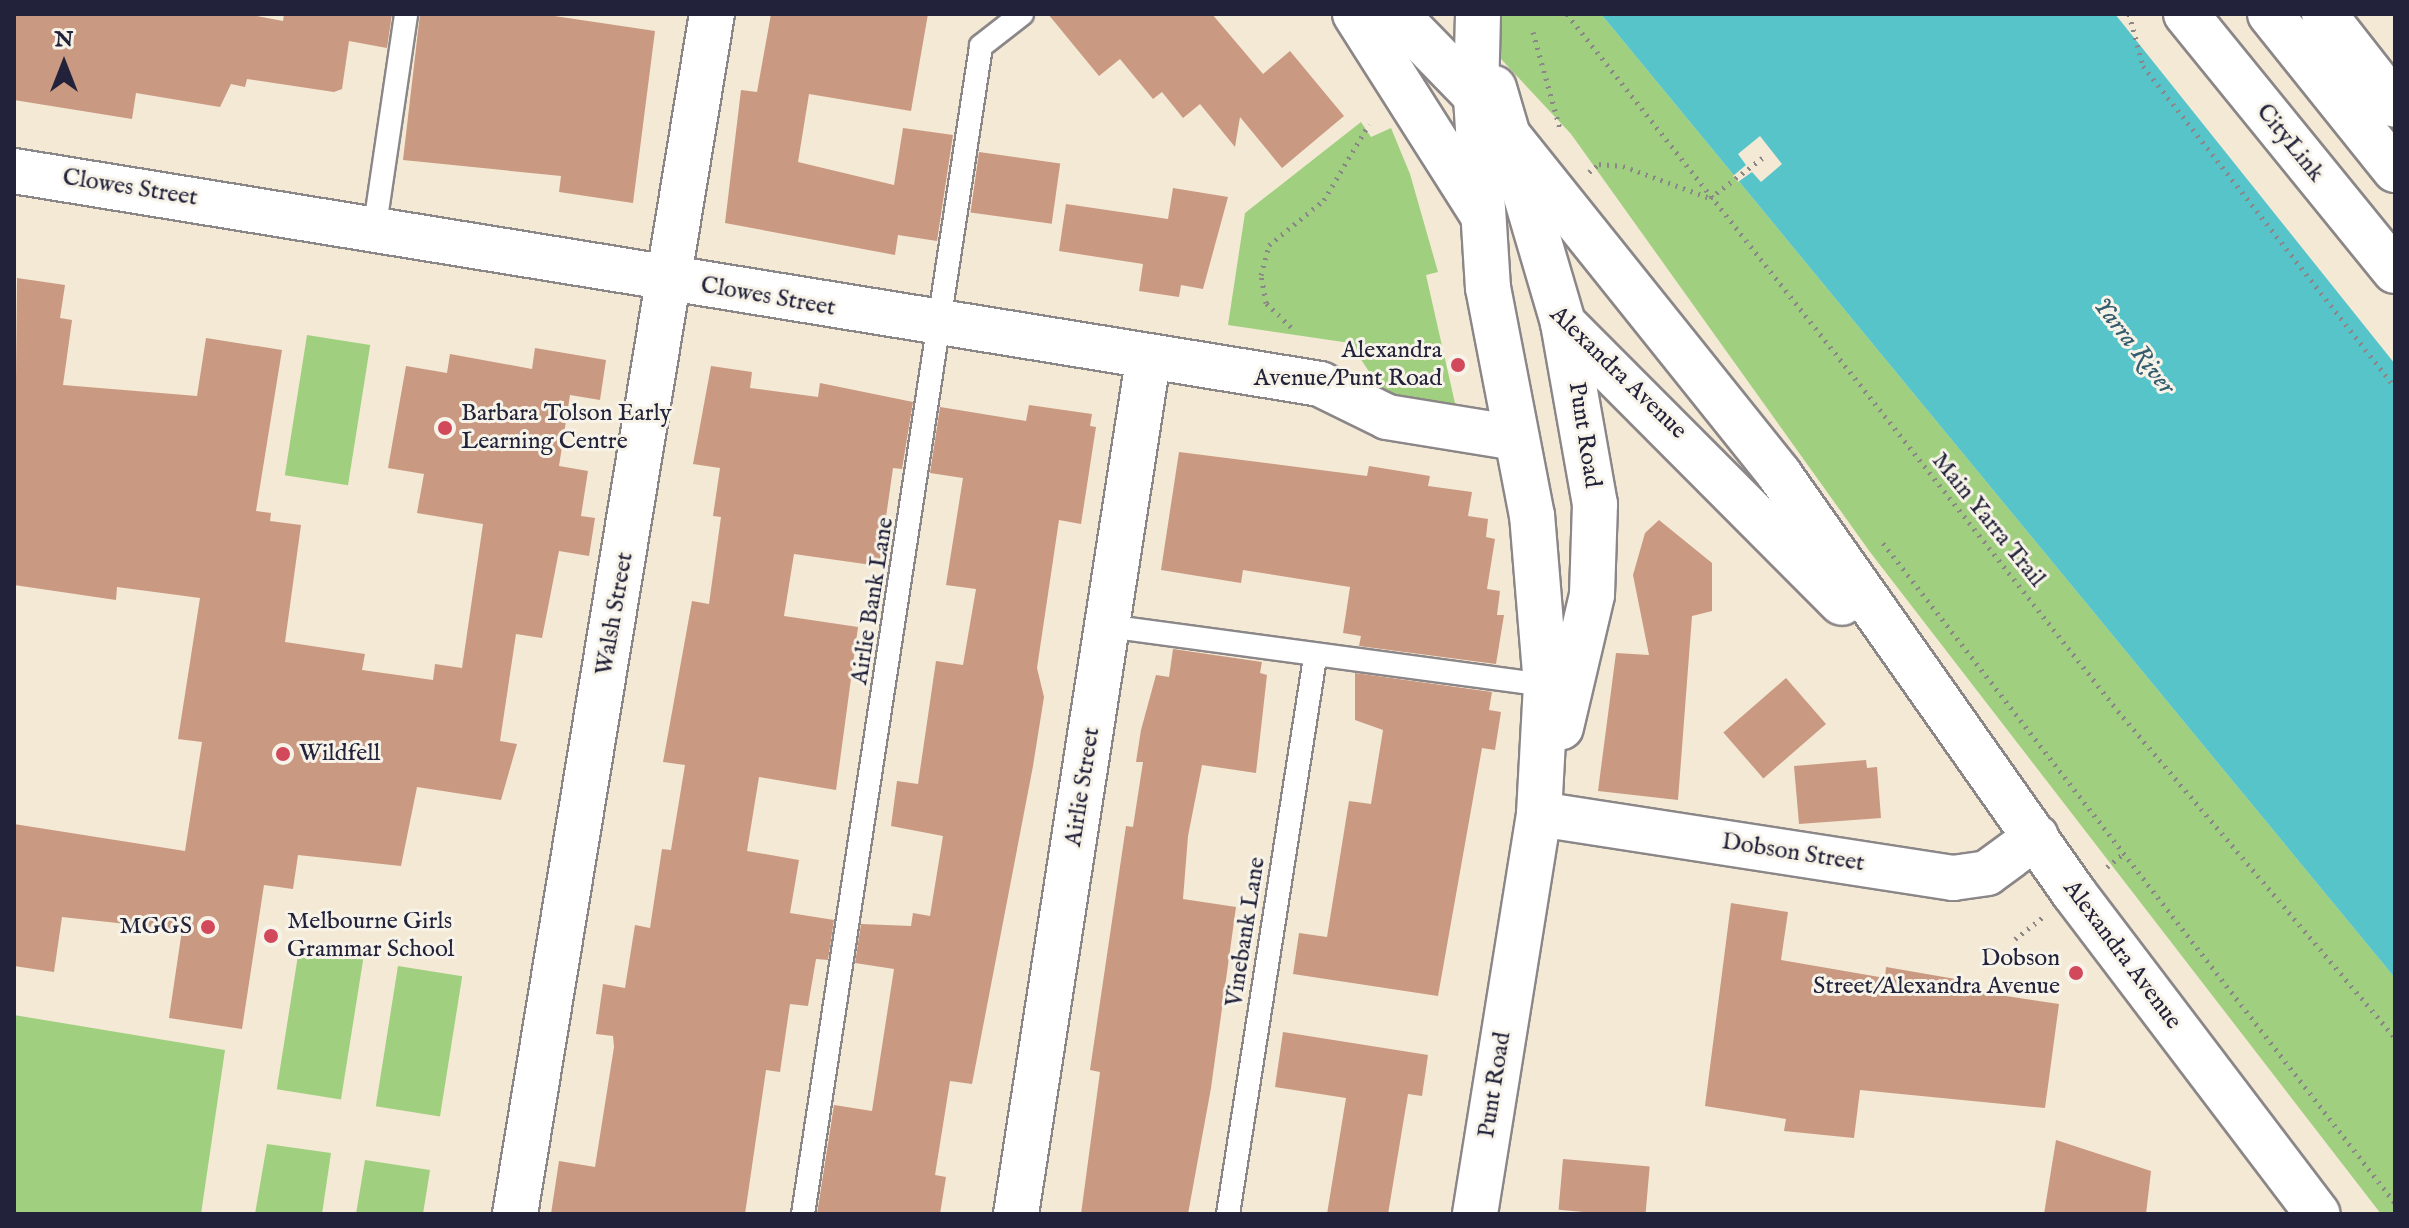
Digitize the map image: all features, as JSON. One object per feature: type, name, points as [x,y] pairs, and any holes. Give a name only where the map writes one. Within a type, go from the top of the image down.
[{"type":"main road","name":"Walsh Street","points":[[515,1214],[712,14]]},
{"type":"main road","name":"Alexandra Avenue","points":[[1355,14],[1483,216],[1563,323],[1929,694]]},
{"type":"main road","name":"Alexandra Avenue","points":[[1396,14],[1476,96],[1779,474],[1929,694],[2318,1214]]},
{"type":"main road","name":"Punt Road","points":[[1478,14],[1476,96],[1492,316],[1516,438],[1544,612],[1546,685],[1539,814]]},
{"type":"main road","name":"Punt Road","points":[[1475,1214],[1539,814],[1583,643],[1595,560],[1592,476],[1563,323],[1506,133],[1478,14]]},
{"type":"main road","name":"CityLink","points":[[2186,14],[2395,271]]},
{"type":"main road","points":[[2270,14],[2395,170]]},
{"type":"main road","points":[[2324,14],[2395,105]]},
{"type":"main road","name":"Clowes Street","points":[[14,171],[375,225],[942,328],[1320,384],[1366,408],[1516,438]]},
{"type":"main road","name":"Airlie Street","points":[[1016,1214],[1148,360]]},
{"type":"main road","name":"Dobson Street","points":[[1539,814],[1953,878],[1987,873],[2036,837]]},
{"type":"lane","points":[[375,225],[406,14]]},
{"type":"lane","name":"Airlie Bank Lane","points":[[803,1214],[942,328],[981,46],[1022,14]]},
{"type":"lane","points":[[1108,626],[1315,658],[1546,685]]},
{"type":"lane","name":"Vinebank Lane","points":[[1228,1214],[1315,658]]},
{"type":"path","name":"Main Yarra Trail","points":[[1567,14],[2109,699],[2395,1038]]},
{"type":"path","points":[[2129,14],[2143,66],[2395,387]]},
{"type":"path","points":[[1533,32],[1568,145]]},
{"type":"path","points":[[1291,327],[1266,303],[1261,275],[1269,245],[1324,200],[1369,124]]},
{"type":"path","points":[[1586,174],[1599,164],[1623,166],[1710,198],[1765,156]]},
{"type":"path","points":[[1580,166],[1591,180]]},
{"type":"path","points":[[1874,531],[2395,1203]]},
{"type":"green space","points":[[1459,14],[1601,14],[2395,978],[2395,1214],[2381,1214],[1870,552],[1571,134]]},
{"type":"green space","points":[[1361,122],[1371,137],[1391,128],[1410,174],[1438,272],[1426,275],[1457,412],[1388,400],[1350,343],[1228,325],[1245,213]]},
{"type":"green space","points":[[307,335],[370,345],[348,485],[285,475]]},
{"type":"green space","points":[[299,949],[363,959],[341,1099],[277,1089]]},
{"type":"green space","points":[[398,966],[462,976],[440,1116],[376,1106]]},
{"type":"green space","points":[[14,1015],[225,1050],[201,1214],[14,1214]]},
{"type":"green space","points":[[267,1144],[331,1153],[322,1214],[255,1214]]},
{"type":"green space","points":[[365,1160],[430,1170],[423,1214],[356,1214]]},
{"type":"water","name":"Yarra River","points":[[1601,14],[2115,14],[2395,364],[2395,978]]},
{"type":"pier","points":[[1760,136],[1782,164],[1761,182],[1752,172],[1738,182],[1733,176],[1746,165],[1738,154]]},
{"type":"building","points":[[14,14],[246,14],[283,21],[284,14],[392,14],[387,48],[349,41],[342,89],[334,92],[247,79],[245,87],[231,84],[220,107],[136,93],[132,119],[14,100]]},
{"type":"building","points":[[420,14],[541,14],[655,31],[633,203],[559,192],[561,176],[403,160]]},
{"type":"building","points":[[771,14],[928,14],[911,111],[809,94],[798,162],[894,185],[903,128],[953,135],[937,241],[898,235],[895,255],[725,223],[741,90],[757,92]]},
{"type":"building","points":[[1048,14],[1212,14],[1263,74],[1290,51],[1344,116],[1282,168],[1240,117],[1235,147],[1200,104],[1183,118],[1162,92],[1153,99],[1120,59],[1099,76]]},
{"type":"building","points":[[979,152],[1060,163],[1052,224],[971,212]]},
{"type":"building","points":[[1173,188],[1228,197],[1203,289],[1181,285],[1179,297],[1139,291],[1143,264],[1059,251],[1066,204],[1168,219]]},
{"type":"building","points":[[17,278],[65,285],[60,318],[72,320],[63,385],[197,396],[206,338],[282,350],[256,511],[271,513],[270,521],[301,525],[285,642],[365,654],[362,670],[433,680],[435,664],[462,668],[483,524],[417,513],[424,474],[388,468],[406,366],[447,373],[450,354],[532,369],[535,348],[606,360],[600,400],[570,395],[559,466],[588,471],[581,516],[595,518],[589,556],[559,551],[542,638],[516,634],[500,741],[517,744],[501,800],[417,787],[401,866],[298,855],[293,889],[264,885],[242,1029],[169,1018],[182,930],[62,917],[54,972],[14,966],[14,824],[185,851],[202,742],[178,739],[200,598],[117,587],[116,600],[14,585]]},
{"type":"building","points":[[711,366],[752,372],[750,388],[818,397],[820,383],[913,402],[902,469],[893,468],[879,566],[794,554],[784,616],[858,627],[836,790],[759,777],[747,851],[799,860],[790,913],[834,920],[828,960],[816,959],[808,1006],[790,1004],[780,1072],[766,1070],[745,1214],[551,1214],[559,1161],[595,1167],[614,1047],[613,1036],[596,1034],[603,984],[625,988],[635,925],[650,928],[662,849],[671,850],[685,765],[663,762],[692,601],[709,604],[721,517],[713,516],[720,468],[693,464]]},
{"type":"building","points":[[1029,405],[1092,414],[1090,426],[1096,427],[1081,524],[1059,520],[1037,668],[1044,697],[1033,766],[972,1084],[950,1081],[935,1175],[946,1177],[940,1214],[817,1214],[834,1105],[872,1111],[894,969],[855,963],[861,924],[911,926],[913,913],[930,916],[943,836],[891,826],[897,781],[918,784],[936,661],[963,665],[976,589],[946,585],[963,478],[930,473],[940,407],[1026,421]]},
{"type":"building","points":[[1179,452],[1367,476],[1369,466],[1430,476],[1428,486],[1472,492],[1468,516],[1488,519],[1486,537],[1495,539],[1487,589],[1500,591],[1497,615],[1504,615],[1496,664],[1359,646],[1361,636],[1343,633],[1350,587],[1243,570],[1241,583],[1161,570]]},
{"type":"building","points":[[1659,520],[1712,563],[1712,611],[1692,616],[1678,800],[1598,791],[1616,653],[1649,655],[1633,575],[1645,533]]},
{"type":"building","points":[[1173,649],[1262,662],[1260,673],[1267,675],[1256,773],[1202,765],[1188,836],[1183,899],[1236,907],[1211,1088],[1188,1214],[1081,1214],[1100,1072],[1090,1070],[1126,826],[1133,827],[1143,762],[1136,762],[1141,730],[1156,675],[1169,677]]},
{"type":"building","points":[[1355,673],[1492,692],[1489,710],[1501,712],[1495,750],[1482,748],[1438,996],[1293,974],[1299,933],[1327,937],[1349,801],[1371,804],[1383,730],[1355,720]]},
{"type":"building","points":[[1786,678],[1826,724],[1763,778],[1723,732]]},
{"type":"building","points":[[1866,760],[1867,768],[1877,767],[1881,818],[1799,824],[1794,766]]},
{"type":"building","points":[[1731,903],[1788,912],[1781,960],[1885,978],[1886,967],[1967,981],[1966,990],[2059,1004],[2045,1108],[1860,1090],[1854,1138],[1784,1131],[1786,1119],[1705,1106]]},
{"type":"building","points":[[1283,1032],[1428,1055],[1422,1096],[1408,1094],[1388,1214],[1327,1214],[1346,1098],[1275,1087]]},
{"type":"building","points":[[2056,1140],[2151,1171],[2146,1214],[2044,1214]]},
{"type":"building","points":[[1563,1159],[1650,1167],[1646,1214],[1559,1210]]},
{"type":"place","name":"Alexandra Avenue/Punt Road","points":[[1458,365]]},
{"type":"place","name":"Barbara Tolson Early Learning Centre","points":[[445,428]]},
{"type":"place","name":"Wildfell","points":[[283,754]]},
{"type":"place","name":"MGGS","points":[[208,927]]},
{"type":"place","name":"Melbourne Girls Grammar School","points":[[271,936]]},
{"type":"place","name":"Dobson Street/Alexandra Avenue","points":[[2076,973]]}]
